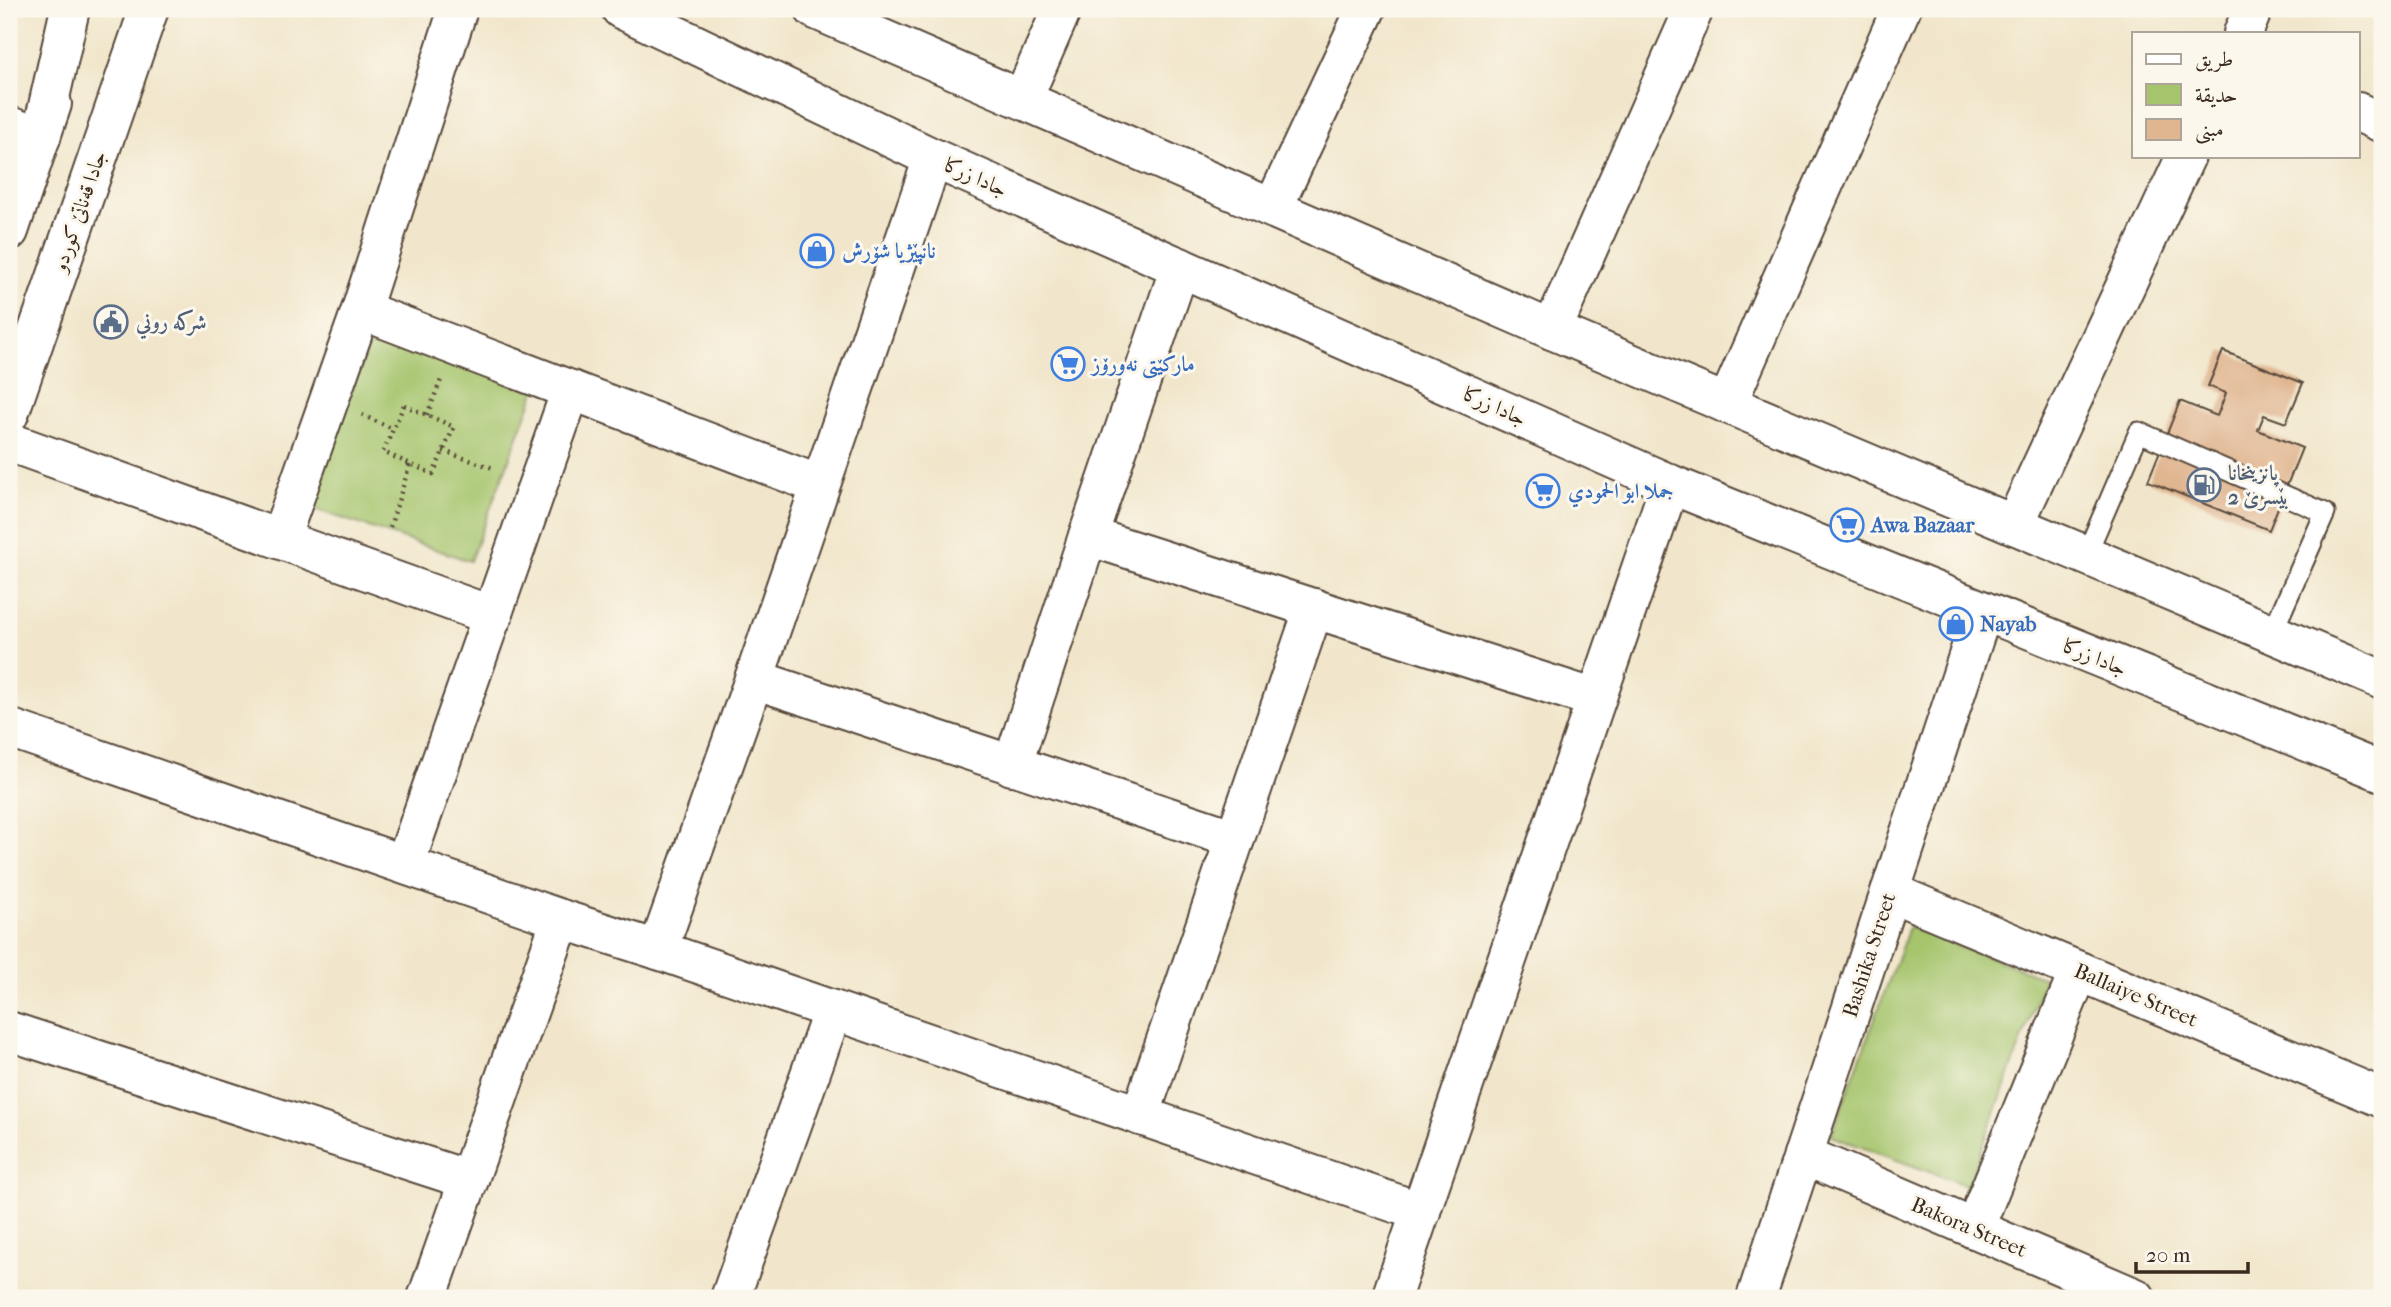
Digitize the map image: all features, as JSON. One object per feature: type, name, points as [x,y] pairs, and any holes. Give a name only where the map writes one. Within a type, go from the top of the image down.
[{"type":"street","points":[[9,231],[25,132],[70,9]]},
{"type":"street","points":[[25,132],[83,9]]},
{"type":"street","name":"جادا قەناتێ کوردو","points":[[9,414],[149,9]]},
{"type":"street","points":[[280,539],[361,310],[458,9]]},
{"type":"street","name":"جادا زرکا","points":[[621,9],[933,158],[1670,484],[2382,772]]},
{"type":"street","points":[[814,9],[1552,330],[2382,680]]},
{"type":"street","points":[[1023,98],[1062,9]]},
{"type":"street","points":[[1273,208],[1366,9]]},
{"type":"street","points":[[1552,330],[1693,9]]},
{"type":"street","points":[[2242,32],[2253,9]]},
{"type":"street","points":[[1727,404],[1892,11]]},
{"type":"street","points":[[2360,113],[2382,123]]},
{"type":"street","points":[[657,950],[754,679],[933,158]]},
{"type":"street","points":[[2014,525],[2185,158]]},
{"type":"street","points":[[1013,765],[1180,267]]},
{"type":"street","points":[[361,310],[820,485]]},
{"type":"street","points":[[405,864],[571,390]]},
{"type":"street","points":[[9,442],[493,616]]},
{"type":"street","points":[[1394,1297],[1670,484]]},
{"type":"street","points":[[1088,536],[1596,699]]},
{"type":"street","points":[[1140,1116],[1314,608]]},
{"type":"street","name":"Bashika Street","points":[[1756,1298],[1983,611]]},
{"type":"street","points":[[754,679],[1235,839]]},
{"type":"street","points":[[9,728],[1421,1212]]},
{"type":"street","name":"Ballaiye Street","points":[[1890,892],[2382,1098]]},
{"type":"street","points":[[427,1298],[561,919]]},
{"type":"street","points":[[1974,1229],[2079,971]]},
{"type":"street","points":[[730,1298],[833,1010]]},
{"type":"street","points":[[9,1031],[469,1180]]},
{"type":"street","name":"Bakora Street","points":[[1803,1155],[2136,1298]]},
{"type":"lane","points":[[2086,555],[2139,432],[2325,513],[2272,634]]},
{"type":"path","points":[[404,405],[454,427],[443,451],[433,474],[383,452],[404,405]]},
{"type":"path","points":[[361,414],[393,429]]},
{"type":"path","points":[[443,451],[493,468]]},
{"type":"path","points":[[390,527],[410,464]]},
{"type":"green space","points":[[378,322],[538,384],[470,561],[308,507]]},
{"type":"green space","points":[[1909,927],[2045,978],[1968,1186],[1831,1136]]},
{"type":"building","points":[[2223,351],[2303,383],[2286,423],[2264,415],[2258,430],[2302,448],[2269,530],[2148,481],[2180,401],[2217,416],[2226,393],[2208,386]]},
{"type":"place","name":"نانپێژیا شۆرش","points":[[817,251]]},
{"type":"place","name":"شركه روني","points":[[111,322]]},
{"type":"place","name":"مارکێتی نەورۆز","points":[[1068,364]]},
{"type":"place","name":"پانزینخانا بێسرێ 2","points":[[2204,485]]},
{"type":"place","name":"جملا ابو الحمودي","points":[[1543,491]]},
{"type":"place","name":"Awa Bazaar","points":[[1847,525]]},
{"type":"place","name":"Nayab","points":[[1956,624]]}]
